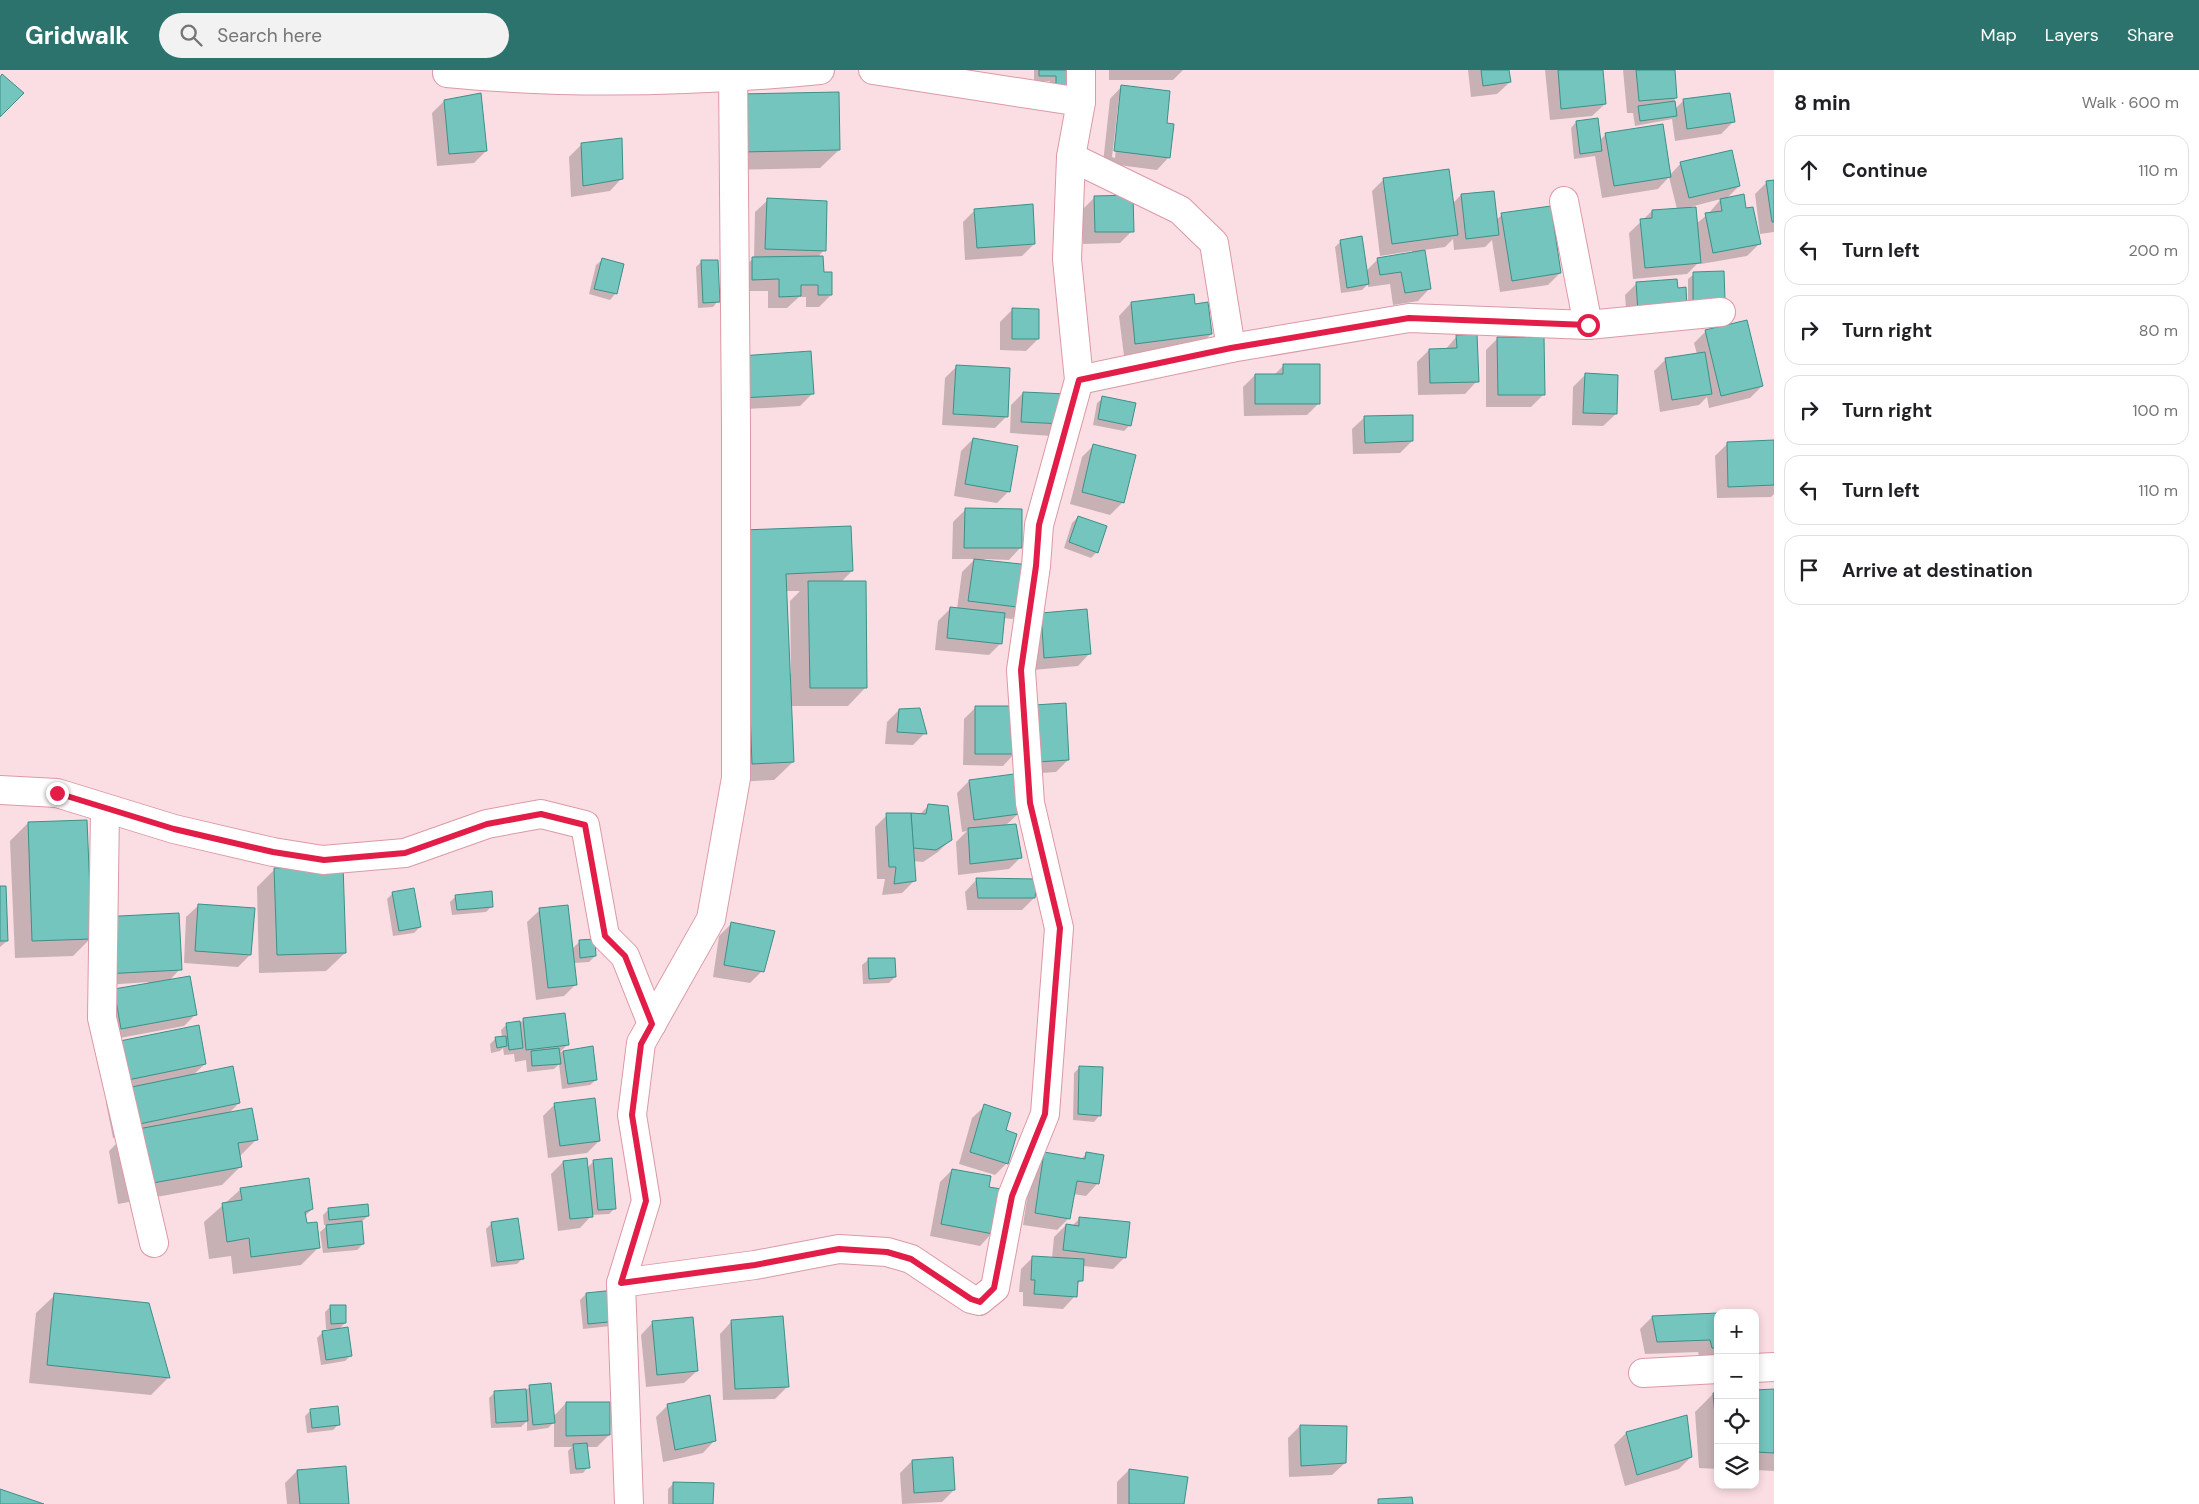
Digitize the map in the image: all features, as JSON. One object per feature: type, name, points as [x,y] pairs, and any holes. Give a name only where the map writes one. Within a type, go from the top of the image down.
[{"type":"street","points":[[447,73],[515,80],[820,70]]},
{"type":"street","points":[[873,70],[1081,102]]},
{"type":"street","points":[[621,1283],[755,1265],[839,1249],[887,1252],[911,1259],[971,1299],[980,1302],[994,1288],[1012,1196],[1045,1114],[1060,928],[1030,803],[1021,670],[1036,566],[1039,525],[1079,380],[1066,259],[1071,157],[1081,102],[1081,70]]},
{"type":"street","points":[[629,1504],[621,1283],[646,1201],[632,1115],[641,1044],[711,919],[736,778],[736,416],[733,74]]},
{"type":"street","points":[[1071,157],[1180,210],[1214,243],[1231,348]]},
{"type":"street","points":[[1564,200],[1588,325]]},
{"type":"street","points":[[1079,380],[1231,348],[1409,318],[1588,325],[1720,312]]},
{"type":"street","points":[[0,790],[57,793],[105,809],[210,837],[273,852],[324,860],[405,853],[487,824],[541,814],[585,825],[605,936],[625,956],[652,1024]]},
{"type":"street","points":[[105,809],[102,1018],[154,1243]]},
{"type":"street","points":[[1759,1368],[1774,1367]]},
{"type":"street","points":[[1643,1373],[1714,1369]]},
{"type":"building","points":[[1039,70],[1075,70],[1075,91],[1056,92],[1056,76],[1039,76]]},
{"type":"building","points":[[1481,70],[1509,70],[1511,82],[1483,86]]},
{"type":"building","points":[[1558,70],[1603,70],[1606,104],[1561,109]]},
{"type":"building","points":[[1636,70],[1675,70],[1677,98],[1639,101]]},
{"type":"building","points":[[2,74],[24,93],[0,117],[0,77]]},
{"type":"building","points":[[1121,85],[1170,91],[1167,123],[1174,124],[1170,158],[1114,151]]},
{"type":"building","points":[[839,92],[840,150],[741,152],[740,94]]},
{"type":"building","points":[[481,93],[487,151],[449,154],[444,100]]},
{"type":"building","points":[[1730,93],[1735,122],[1687,129],[1683,99]]},
{"type":"building","points":[[1675,101],[1677,116],[1640,121],[1638,106]]},
{"type":"building","points":[[1598,118],[1602,151],[1580,154],[1576,121]]},
{"type":"building","points":[[1663,124],[1671,177],[1614,186],[1605,133]]},
{"type":"building","points":[[622,138],[623,179],[583,186],[581,143]]},
{"type":"building","points":[[1732,150],[1740,186],[1689,198],[1680,162]]},
{"type":"building","points":[[1449,169],[1458,235],[1392,244],[1383,178]]},
{"type":"building","points":[[1774,180],[1774,222],[1772,222],[1766,181]]},
{"type":"building","points":[[1494,191],[1499,235],[1466,239],[1461,194]]},
{"type":"building","points":[[1744,194],[1746,208],[1753,207],[1761,244],[1713,253],[1705,213],[1722,211],[1720,199]]},
{"type":"building","points":[[1133,195],[1134,232],[1095,232],[1094,196]]},
{"type":"building","points":[[767,198],[827,201],[826,251],[765,249]]},
{"type":"building","points":[[1033,204],[1035,244],[977,248],[974,209]]},
{"type":"building","points":[[1551,206],[1561,273],[1512,281],[1501,213]]},
{"type":"building","points":[[1696,207],[1701,263],[1645,268],[1640,219],[1652,218],[1652,210]]},
{"type":"building","points":[[1362,236],[1369,284],[1347,288],[1340,240]]},
{"type":"building","points":[[1425,250],[1431,289],[1405,293],[1401,272],[1380,275],[1377,258]]},
{"type":"building","points":[[823,256],[824,272],[832,272],[832,295],[818,295],[818,285],[801,285],[801,296],[779,297],[779,279],[752,280],[752,257]]},
{"type":"building","points":[[602,258],[624,264],[617,294],[594,289]]},
{"type":"building","points":[[701,260],[718,260],[720,302],[703,303]]},
{"type":"building","points":[[1724,271],[1725,300],[1693,301],[1693,272]]},
{"type":"building","points":[[1677,279],[1678,288],[1686,287],[1687,309],[1638,312],[1636,282]]},
{"type":"building","points":[[1194,294],[1195,304],[1208,302],[1212,334],[1135,344],[1131,302]]},
{"type":"building","points":[[1012,308],[1039,309],[1039,339],[1012,339]]},
{"type":"building","points":[[1747,320],[1763,386],[1721,396],[1705,330]]},
{"type":"building","points":[[1477,334],[1479,382],[1430,383],[1429,349],[1457,348],[1456,335]]},
{"type":"building","points":[[1497,337],[1544,337],[1545,395],[1498,395]]},
{"type":"building","points":[[811,351],[814,394],[741,398],[740,356]]},
{"type":"building","points":[[1705,352],[1712,394],[1672,400],[1665,358]]},
{"type":"building","points":[[1283,364],[1320,364],[1320,404],[1255,404],[1255,374],[1283,374]]},
{"type":"building","points":[[956,365],[1010,368],[1008,417],[953,414]]},
{"type":"building","points":[[1585,373],[1618,375],[1617,414],[1583,413]]},
{"type":"building","points":[[1023,392],[1067,394],[1065,424],[1021,422]]},
{"type":"building","points":[[1102,396],[1136,403],[1131,426],[1098,419]]},
{"type":"building","points":[[1413,415],[1413,441],[1365,443],[1364,416]]},
{"type":"building","points":[[973,438],[1018,446],[1010,492],[965,484]]},
{"type":"building","points":[[1774,440],[1774,485],[1728,487],[1727,442]]},
{"type":"building","points":[[1093,444],[1136,455],[1124,503],[1082,492]]},
{"type":"building","points":[[965,508],[1022,509],[1022,548],[964,548]]},
{"type":"building","points":[[1078,516],[1107,526],[1098,553],[1069,542]]},
{"type":"building","points":[[851,526],[853,571],[786,574],[794,762],[752,764],[743,530]]},
{"type":"building","points":[[974,559],[1030,565],[1025,608],[968,601]]},
{"type":"building","points":[[808,581],[866,581],[867,688],[810,688]]},
{"type":"building","points":[[950,607],[1005,613],[1002,644],[947,638]]},
{"type":"building","points":[[1087,609],[1091,654],[1044,658],[1041,613]]},
{"type":"building","points":[[1066,703],[1069,760],[1037,762],[1034,705]]},
{"type":"building","points":[[975,706],[1017,706],[1016,754],[975,754]]},
{"type":"building","points":[[920,708],[927,734],[897,732],[899,709]]},
{"type":"building","points":[[1014,774],[1019,814],[974,820],[969,780]]},
{"type":"building","points":[[928,804],[948,806],[952,840],[936,850],[913,848],[911,813],[926,814]]},
{"type":"building","points":[[886,813],[911,813],[916,881],[894,884],[896,867],[889,867]]},
{"type":"building","points":[[87,820],[92,939],[32,941],[28,822]]},
{"type":"building","points":[[1016,824],[1022,858],[970,864],[968,828]]},
{"type":"building","points":[[343,865],[346,953],[277,955],[274,868]]},
{"type":"building","points":[[976,878],[1037,879],[1035,898],[978,898]]},
{"type":"building","points":[[0,886],[6,886],[8,941],[0,941]]},
{"type":"building","points":[[414,888],[421,927],[399,931],[392,892]]},
{"type":"building","points":[[492,891],[493,907],[457,910],[455,895]]},
{"type":"building","points":[[198,904],[255,908],[251,955],[195,951]]},
{"type":"building","points":[[568,905],[577,985],[548,988],[539,908]]},
{"type":"building","points":[[179,913],[182,970],[103,974],[100,917]]},
{"type":"building","points":[[731,922],[775,931],[764,972],[724,965]]},
{"type":"building","points":[[595,939],[596,956],[580,958],[579,940]]},
{"type":"building","points":[[868,958],[895,958],[896,977],[869,979]]},
{"type":"building","points":[[190,976],[197,1015],[121,1029],[114,989]]},
{"type":"building","points":[[565,1013],[569,1045],[526,1050],[523,1018]]},
{"type":"building","points":[[520,1021],[523,1048],[509,1050],[506,1023]]},
{"type":"building","points":[[199,1025],[206,1064],[118,1082],[110,1043]]},
{"type":"building","points":[[506,1036],[507,1046],[497,1048],[495,1037]]},
{"type":"building","points":[[593,1046],[597,1080],[568,1084],[563,1051]]},
{"type":"building","points":[[559,1048],[561,1064],[532,1066],[531,1051]]},
{"type":"building","points":[[233,1066],[240,1103],[125,1127],[117,1090]]},
{"type":"building","points":[[1079,1066],[1103,1067],[1101,1116],[1078,1114]]},
{"type":"building","points":[[595,1098],[600,1141],[560,1146],[554,1103]]},
{"type":"building","points":[[984,1104],[1011,1113],[1006,1130],[1017,1134],[1008,1164],[970,1152]]},
{"type":"building","points":[[252,1108],[258,1140],[238,1143],[242,1167],[136,1186],[127,1131]]},
{"type":"building","points":[[1044,1152],[1085,1159],[1086,1152],[1104,1155],[1099,1184],[1077,1181],[1070,1219],[1035,1213]]},
{"type":"building","points":[[587,1158],[593,1217],[570,1219],[563,1161]]},
{"type":"building","points":[[612,1158],[616,1209],[598,1210],[593,1160]]},
{"type":"building","points":[[952,1169],[991,1176],[989,1187],[1001,1189],[993,1234],[941,1224]]},
{"type":"building","points":[[309,1178],[313,1209],[305,1212],[307,1223],[317,1222],[320,1248],[251,1257],[249,1238],[227,1242],[222,1203],[242,1200],[240,1188]]},
{"type":"building","points":[[368,1204],[369,1216],[329,1220],[328,1208]]},
{"type":"building","points":[[1079,1217],[1130,1222],[1126,1258],[1063,1250],[1066,1224],[1079,1226]]},
{"type":"building","points":[[518,1218],[524,1259],[497,1262],[491,1222]]},
{"type":"building","points":[[362,1221],[364,1244],[328,1248],[326,1225]]},
{"type":"building","points":[[1032,1256],[1084,1259],[1083,1281],[1078,1281],[1077,1297],[1034,1294],[1035,1280],[1031,1280]]},
{"type":"building","points":[[615,1290],[618,1321],[588,1324],[586,1293]]},
{"type":"building","points":[[54,1293],[149,1303],[170,1378],[47,1365]]},
{"type":"building","points":[[330,1305],[346,1305],[346,1323],[331,1324]]},
{"type":"building","points":[[1714,1313],[1714,1348],[1712,1348],[1710,1340],[1657,1342],[1652,1316]]},
{"type":"building","points":[[783,1316],[789,1387],[735,1389],[731,1320]]},
{"type":"building","points":[[693,1317],[698,1371],[657,1375],[652,1321]]},
{"type":"building","points":[[348,1327],[352,1356],[326,1360],[322,1331]]},
{"type":"building","points":[[551,1383],[555,1423],[533,1425],[529,1385]]},
{"type":"building","points":[[526,1389],[528,1421],[496,1423],[494,1391]]},
{"type":"building","points":[[1774,1389],[1774,1453],[1759,1452],[1759,1390]]},
{"type":"building","points":[[710,1395],[716,1441],[675,1450],[667,1404]]},
{"type":"building","points":[[566,1402],[610,1402],[610,1435],[566,1436]]},
{"type":"building","points":[[338,1406],[340,1425],[312,1428],[310,1409]]},
{"type":"building","points":[[1687,1415],[1692,1457],[1637,1475],[1626,1432]]},
{"type":"building","points":[[1300,1425],[1347,1426],[1346,1463],[1301,1466]]},
{"type":"building","points":[[587,1443],[590,1468],[576,1469],[573,1444]]},
{"type":"building","points":[[953,1457],[955,1490],[914,1493],[912,1460]]},
{"type":"building","points":[[346,1466],[349,1504],[300,1504],[297,1470]]},
{"type":"building","points":[[1129,1469],[1188,1477],[1184,1504],[1129,1504]]},
{"type":"building","points":[[673,1482],[714,1483],[713,1504],[673,1504]]},
{"type":"building","points":[[0,1489],[44,1504],[0,1504]]},
{"type":"building","points":[[1412,1497],[1413,1504],[1378,1504],[1378,1499]]},
{"type":"route","points":[[57,793],[174,829],[273,852],[324,860],[405,853],[487,824],[541,814],[585,825],[605,936],[625,956],[652,1024],[641,1044],[632,1115],[646,1201],[621,1283],[755,1265],[839,1249],[887,1252],[911,1259],[971,1299],[980,1302],[994,1288],[1002,1255],[1012,1196],[1045,1114],[1060,928],[1030,803],[1021,670],[1036,566],[1039,525],[1079,380],[1231,348],[1409,318],[1588,325]]}]
